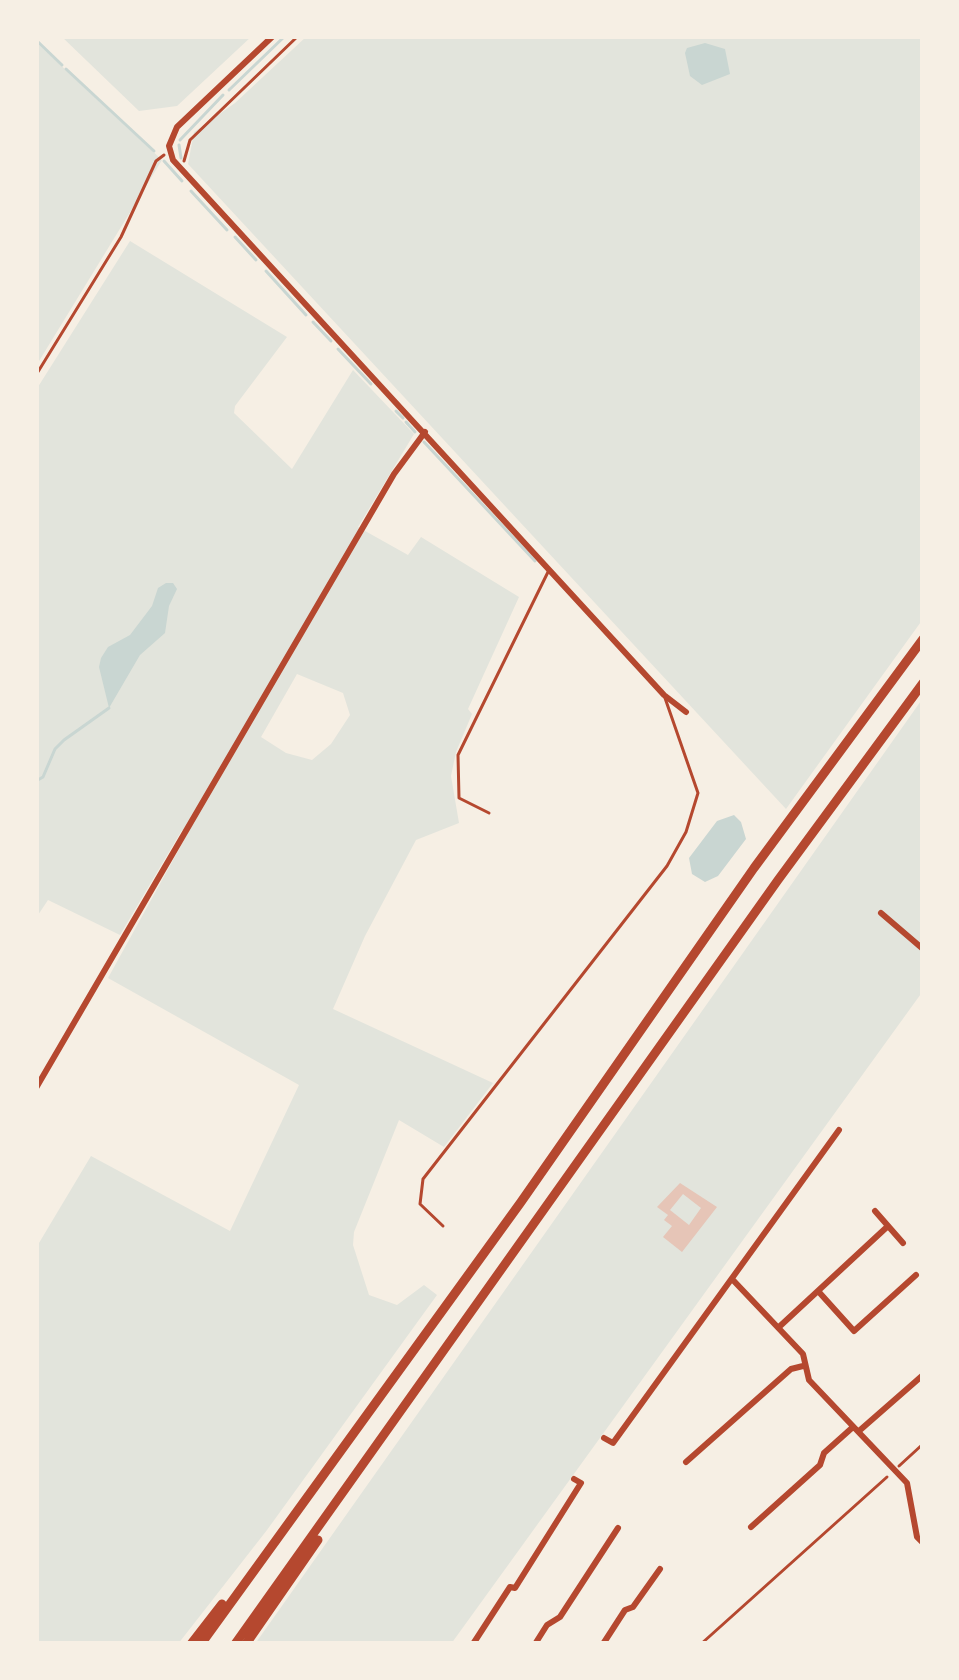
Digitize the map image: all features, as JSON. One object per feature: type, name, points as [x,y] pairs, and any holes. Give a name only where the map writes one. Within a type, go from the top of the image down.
[{"type":"highway","points":[[201,1644],[521,1202],[754,868],[923,639]]},
{"type":"highway","points":[[235,1644],[923,683]]},
{"type":"highway","points":[[246,1644],[338,1510],[344,1494]]},
{"type":"highway","points":[[191,1644],[296,1510]]},
{"type":"street","points":[[273,36],[178,127],[169,152],[664,695],[686,712]]},
{"type":"street","points":[[36,1088],[382,493],[425,432]]},
{"type":"street","points":[[880,913],[923,949]]},
{"type":"street","points":[[604,1438],[613,1443],[838,1130]]},
{"type":"street","points":[[875,1210],[903,1243]]},
{"type":"street","points":[[779,1327],[888,1226]]},
{"type":"street","points":[[818,1291],[854,1331],[916,1274]]},
{"type":"street","points":[[732,1279],[803,1354],[809,1380],[907,1484],[916,1537],[923,1544]]},
{"type":"street","points":[[686,1462],[791,1370],[803,1366]]},
{"type":"street","points":[[751,1527],[820,1465],[824,1453],[923,1375]]},
{"type":"street","points":[[473,1644],[510,1587],[515,1588],[581,1483],[574,1479]]},
{"type":"street","points":[[915,1525],[923,1518]]},
{"type":"street","points":[[535,1644],[547,1625],[560,1617],[618,1528]]},
{"type":"street","points":[[603,1644],[660,1569]]},
{"type":"lane","points":[[489,813],[459,798],[458,754],[549,570]]},
{"type":"lane","points":[[443,1226],[420,1204],[423,1179],[667,866],[686,832],[698,793],[664,695]]},
{"type":"path","points":[[181,169],[190,140],[298,36]]},
{"type":"path","points":[[36,375],[122,237],[156,161],[169,152]]},
{"type":"path","points":[[701,1644],[923,1444]]},
{"type":"shaded area","points":[[61,36],[252,36],[177,106],[139,111]]},
{"type":"shaded area","points":[[307,36],[923,36],[923,619],[786,809],[188,164],[194,132],[235,103]]},
{"type":"shaded area","points":[[36,42],[162,160],[36,366]]},
{"type":"shaded area","points":[[705,43],[725,49],[730,74],[702,85],[690,76],[685,53]]},
{"type":"shaded area","points":[[130,241],[287,337],[234,413],[292,469],[353,370],[414,434],[358,527],[408,555],[421,537],[519,597],[468,709],[472,714],[456,752],[451,776],[459,823],[416,840],[333,1009],[493,1083],[444,1147],[399,1120],[354,1232],[353,1245],[369,1295],[397,1305],[424,1285],[437,1295],[178,1644],[36,1644],[36,1248],[91,1156],[230,1231],[299,1085],[108,978],[188,833],[182,830],[120,935],[48,900],[36,918],[36,390]],"holes":[[[297,674],[343,693],[350,715],[331,744],[312,760],[286,753],[261,737]]]},
{"type":"shaded area","points":[[166,583],[177,589],[165,633],[140,655],[109,708],[101,658],[108,647],[130,635],[152,606],[158,588]]},
{"type":"shaded area","points":[[923,698],[923,991],[451,1644],[255,1644]]},
{"type":"shaded area","points":[[734,815],[746,839],[718,876],[705,882],[692,874],[689,858],[717,821]]},
{"type":"building","points":[[680,1183],[717,1207],[682,1252],[663,1237],[672,1226],[664,1220],[668,1215],[657,1207]],"holes":[[[683,1194],[701,1208],[689,1225],[670,1210]]]},
{"type":"waterway","points":[[229,90],[285,36]]},
{"type":"waterway","points":[[36,40],[62,65]]},
{"type":"waterway","points":[[66,69],[154,151]]},
{"type":"waterway","points":[[180,140],[223,95]]},
{"type":"waterway","points":[[179,145],[181,158]]},
{"type":"waterway","points":[[164,161],[182,181]]},
{"type":"waterway","points":[[191,191],[227,230]]},
{"type":"waterway","points":[[235,237],[256,260]]},
{"type":"waterway","points":[[266,271],[306,315]]},
{"type":"waterway","points":[[313,322],[331,341]]},
{"type":"waterway","points":[[338,349],[371,384]]},
{"type":"waterway","points":[[396,411],[403,418]]},
{"type":"waterway","points":[[406,422],[415,432]]},
{"type":"waterway","points":[[424,442],[535,561]]},
{"type":"waterway","points":[[36,781],[43,777],[55,749],[109,708]]}]
